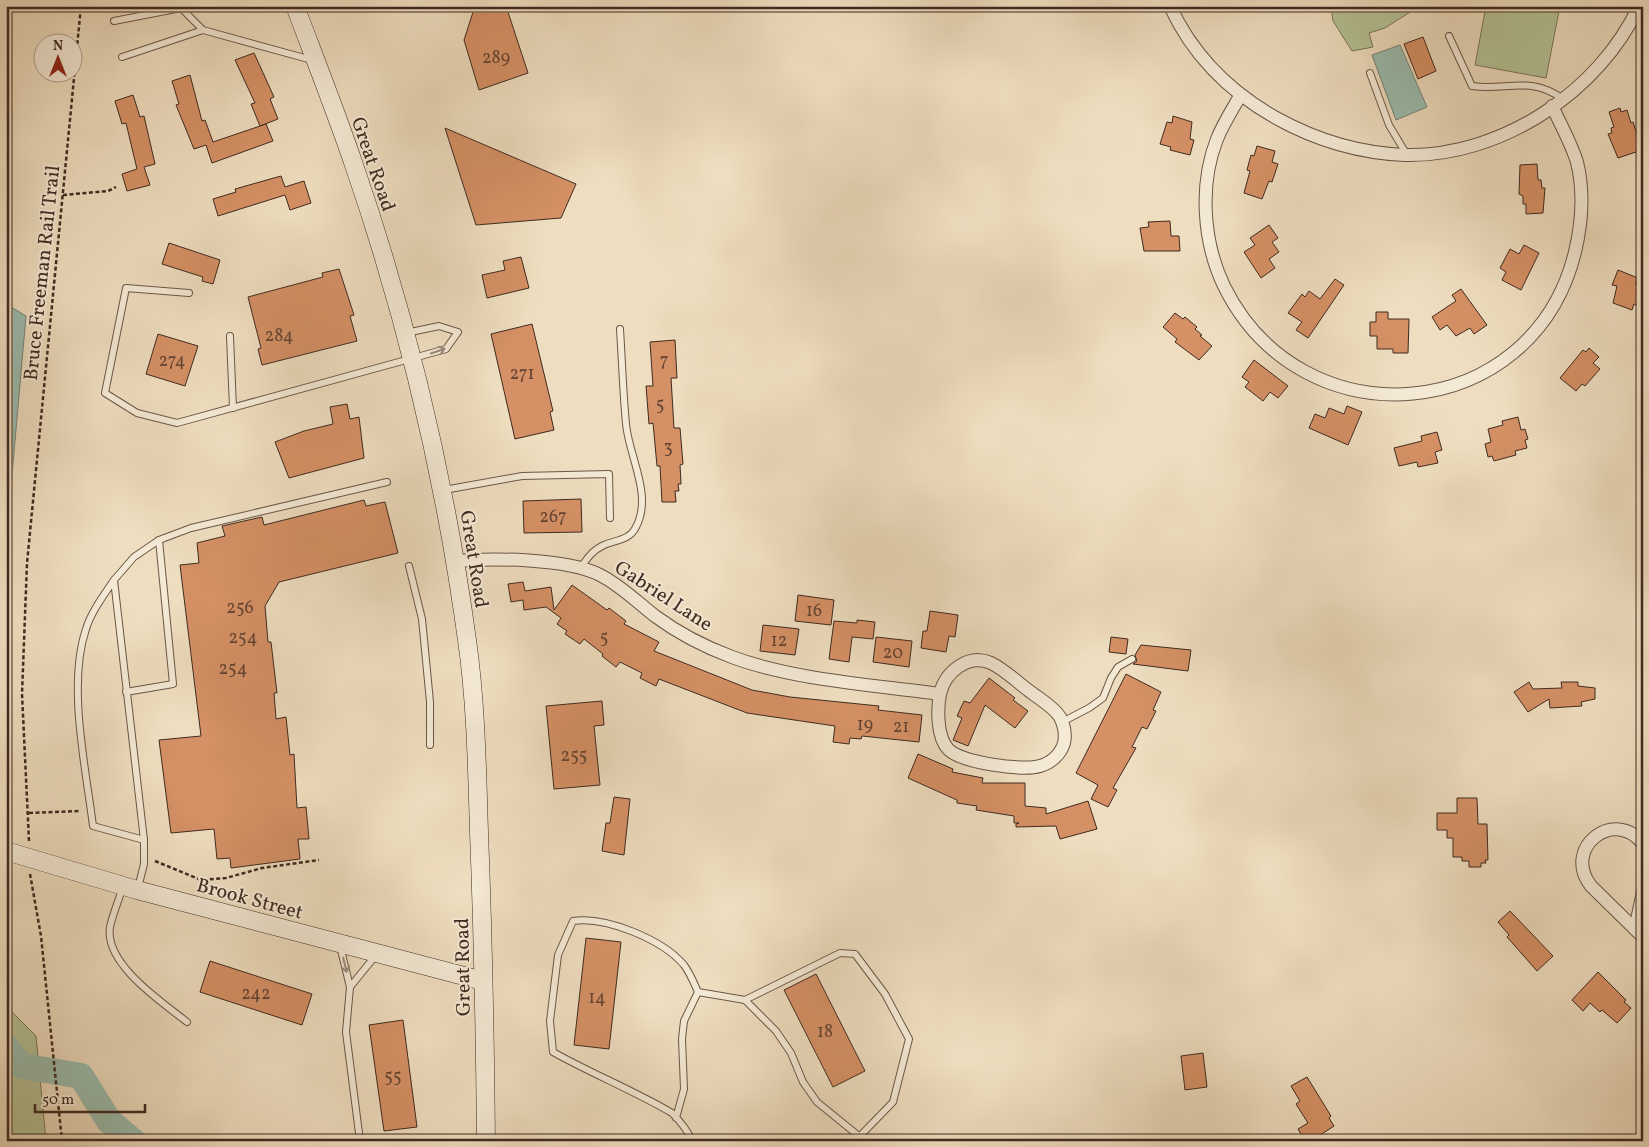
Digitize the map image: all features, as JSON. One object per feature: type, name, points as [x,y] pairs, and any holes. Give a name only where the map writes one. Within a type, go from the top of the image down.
[{"type":"main road","name":"Great Road","points":[[295,6],[355,166],[405,334],[434,445],[454,561],[467,640],[476,756],[486,1141]]},
{"type":"main road","name":"Brook Street","points":[[6,851],[339,944],[483,981]]},
{"type":"street","points":[[1170,6],[1188,39],[1210,67],[1240,96],[1293,127],[1338,145],[1361,150],[1407,155],[1442,151],[1486,140],[1532,120],[1590,78],[1622,37],[1639,6]]},
{"type":"street","points":[[1240,96],[1218,137],[1212,153],[1206,200],[1211,251],[1218,274],[1232,302],[1252,330],[1273,350],[1318,378],[1347,390],[1401,395],[1430,392],[1458,384],[1489,369],[1512,354],[1535,332],[1554,306],[1573,261],[1580,233],[1580,184],[1577,164],[1557,103]]},
{"type":"street","name":"Gabriel Lane","points":[[454,561],[494,558],[580,568],[606,579],[668,625],[732,657],[784,671],[940,694]]},
{"type":"street","points":[[973,661],[985,661],[998,668],[1052,709],[1062,722],[1065,734],[1062,746],[1056,757],[1046,764],[1034,767],[968,760],[952,752],[942,738],[939,715],[940,694],[944,682],[959,666],[973,661]]},
{"type":"street","points":[[1639,933],[1586,880],[1581,865],[1582,858],[1592,838],[1605,831],[1613,829],[1628,832],[1643,844]]},
{"type":"street","points":[[1639,933],[1643,892]]},
{"type":"lane","points":[[114,22],[181,8],[203,30],[316,61]]},
{"type":"lane","points":[[122,57],[203,30]]},
{"type":"lane","points":[[1449,36],[1472,86],[1484,88],[1523,84],[1549,89],[1557,103]]},
{"type":"lane","points":[[1370,73],[1389,126],[1407,155]]},
{"type":"lane","points":[[189,292],[126,288],[105,393],[137,413],[177,423],[412,360],[446,349],[458,332],[440,326],[405,334]]},
{"type":"lane","points":[[580,568],[588,556],[604,545],[628,537],[636,528],[641,513],[642,494],[626,425],[620,329]]},
{"type":"lane","points":[[230,336],[233,408]]},
{"type":"lane","points":[[442,490],[522,476],[609,474],[610,518]]},
{"type":"lane","points":[[144,840],[93,826],[78,701],[79,664],[86,629],[114,580],[134,557],[159,540],[191,528],[387,482]]},
{"type":"lane","points":[[126,692],[173,684],[159,540]]},
{"type":"lane","points":[[409,566],[422,619],[430,702],[430,745]]},
{"type":"lane","points":[[114,580],[144,840],[144,856],[110,929],[115,954],[140,985],[187,1022]]},
{"type":"lane","points":[[1062,722],[1089,708],[1103,698],[1111,678],[1118,667],[1132,658]]},
{"type":"lane","points":[[692,1141],[687,1128],[676,1118],[637,1093],[594,1075],[552,1052],[550,1021],[558,955],[572,921],[606,922],[652,940],[683,964],[698,992]]},
{"type":"lane","points":[[339,944],[350,987],[346,1032],[359,1133]]},
{"type":"lane","points":[[350,987],[378,953]]},
{"type":"lane","points":[[745,1000],[840,953],[855,954],[885,994],[909,1039],[893,1102],[860,1136]]},
{"type":"lane","points":[[698,992],[745,1000],[776,1031],[791,1053],[803,1082],[817,1102],[866,1141]]},
{"type":"lane","points":[[676,1118],[684,1089],[682,1039],[684,1021],[698,992]]},
{"type":"path","name":"Bruce Freeman Rail Trail","points":[[81,6],[27,563],[22,694],[29,813],[91,811]]},
{"type":"path","points":[[63,195],[108,192],[116,187]]},
{"type":"path","points":[[144,856],[201,880],[226,878],[262,868],[320,860]]},
{"type":"path","points":[[41,936],[62,1141]]},
{"type":"green space","points":[[1331,6],[1440,6],[1431,12],[1415,9],[1385,28],[1369,33],[1373,47],[1352,51],[1333,21]]},
{"type":"green space","points":[[1486,6],[1560,6],[1546,78],[1475,65]]},
{"type":"green space","points":[[6,1006],[36,1036],[46,1141],[11,1141],[6,1131]]},
{"type":"shaded area","points":[[1400,45],[1427,107],[1396,120],[1372,55]]},
{"type":"shaded area","points":[[6,304],[26,316],[6,543]]},
{"type":"building","points":[[475,6],[506,6],[528,73],[479,90],[464,40]]},
{"type":"building","points":[[1423,37],[1436,71],[1418,79],[1404,44]]},
{"type":"building","points":[[254,53],[274,97],[270,99],[278,119],[260,126],[251,104],[255,103],[235,60]]},
{"type":"building","points":[[190,75],[202,121],[205,120],[213,142],[266,124],[273,141],[212,163],[206,145],[194,149],[176,105],[179,104],[172,81]]},
{"type":"building","points":[[133,95],[140,117],[144,116],[155,164],[144,167],[150,185],[127,191],[122,174],[137,169],[126,123],[122,124],[115,101]]},
{"type":"building","points":[[1620,108],[1621,112],[1627,110],[1642,150],[1618,158],[1608,134],[1612,133],[1611,128],[1614,127],[1609,112]]},
{"type":"building","points":[[1173,116],[1192,122],[1190,139],[1194,140],[1190,155],[1170,150],[1171,147],[1160,144],[1167,122],[1172,123]]},
{"type":"building","points":[[445,128],[576,184],[561,218],[476,225]]},
{"type":"building","points":[[1257,146],[1275,151],[1272,162],[1278,164],[1272,182],[1269,181],[1262,199],[1244,193],[1250,171],[1247,170],[1251,155],[1254,156]]},
{"type":"building","points":[[1537,164],[1538,180],[1541,180],[1542,188],[1545,188],[1543,213],[1526,214],[1526,204],[1523,204],[1523,196],[1519,194],[1520,165]]},
{"type":"building","points":[[281,176],[285,187],[304,181],[311,203],[290,210],[285,195],[218,216],[213,199],[236,192],[235,189]]},
{"type":"building","points":[[1170,221],[1171,236],[1179,236],[1180,251],[1144,251],[1140,228],[1149,227],[1148,222]]},
{"type":"building","points":[[1269,225],[1278,238],[1272,242],[1279,252],[1269,259],[1275,268],[1261,278],[1244,252],[1255,245],[1250,238]]},
{"type":"building","points":[[169,243],[220,260],[213,284],[202,281],[203,277],[162,264]]},
{"type":"building","points":[[1524,245],[1539,253],[1521,290],[1502,280],[1506,272],[1500,268],[1510,249],[1519,254]]},
{"type":"building","points":[[521,257],[529,288],[487,298],[482,275],[505,270],[503,261]]},
{"type":"building","points":[[339,269],[354,315],[350,316],[357,341],[262,365],[258,349],[261,348],[248,297],[323,277],[322,273]]},
{"type":"building","points":[[1618,270],[1638,278],[1636,284],[1643,287],[1643,296],[1639,306],[1634,304],[1632,310],[1613,303],[1617,286],[1612,285]]},
{"type":"building","points":[[1335,279],[1344,285],[1308,338],[1296,330],[1302,322],[1288,313],[1302,294],[1305,297],[1309,291],[1320,299]]},
{"type":"building","points":[[1461,289],[1487,325],[1474,334],[1470,328],[1456,336],[1447,325],[1440,330],[1432,317],[1456,301],[1452,295]]},
{"type":"building","points":[[1376,312],[1388,312],[1388,319],[1409,319],[1408,353],[1393,353],[1393,349],[1377,349],[1377,336],[1370,336],[1370,322],[1376,322]]},
{"type":"building","points":[[1175,313],[1183,319],[1185,317],[1197,327],[1195,329],[1202,335],[1200,336],[1212,346],[1199,360],[1175,342],[1177,339],[1163,327]]},
{"type":"building","points":[[532,324],[553,411],[550,412],[554,430],[515,439],[491,334]]},
{"type":"building","points":[[158,334],[198,346],[185,386],[146,374]]},
{"type":"building","points":[[675,340],[677,378],[671,378],[674,428],[680,428],[683,464],[680,465],[681,484],[678,484],[679,491],[675,491],[676,502],[662,502],[660,466],[657,466],[653,423],[649,424],[646,386],[653,386],[650,342]]},
{"type":"building","points":[[1589,348],[1599,357],[1593,363],[1600,369],[1585,386],[1582,384],[1576,391],[1560,378],[1583,350],[1586,352]]},
{"type":"building","points":[[1254,360],[1288,386],[1278,398],[1270,392],[1263,401],[1245,387],[1249,382],[1242,377]]},
{"type":"building","points":[[347,404],[350,419],[359,417],[364,458],[289,478],[275,442],[304,431],[333,424],[330,407]]},
{"type":"building","points":[[1347,406],[1362,412],[1348,445],[1309,428],[1315,414],[1325,418],[1329,408],[1344,414]]},
{"type":"building","points":[[1518,417],[1521,430],[1525,429],[1528,439],[1525,440],[1527,448],[1515,451],[1516,455],[1494,461],[1492,456],[1488,457],[1485,444],[1491,442],[1488,429],[1503,425],[1502,421]]},
{"type":"building","points":[[1437,432],[1442,450],[1435,452],[1438,463],[1418,467],[1417,462],[1399,466],[1394,448],[1422,441],[1421,436]]},
{"type":"building","points":[[581,499],[582,532],[524,533],[523,501]]},
{"type":"building","points":[[364,500],[366,506],[385,502],[398,553],[279,582],[265,606],[268,642],[271,642],[277,693],[274,693],[276,719],[286,717],[290,755],[294,754],[297,808],[306,807],[309,839],[298,839],[300,859],[231,868],[230,858],[217,859],[214,829],[171,833],[159,740],[201,736],[180,565],[199,563],[197,543],[225,536],[222,526],[262,517],[264,525]]},
{"type":"building","points":[[523,582],[525,591],[551,587],[554,610],[572,585],[607,610],[609,608],[626,621],[624,624],[659,642],[654,651],[752,690],[790,697],[879,706],[878,710],[922,715],[919,742],[862,736],[861,739],[850,738],[849,744],[833,742],[835,726],[747,713],[659,679],[656,686],[640,678],[642,673],[620,662],[616,667],[584,639],[580,644],[565,634],[567,631],[557,624],[561,618],[546,607],[524,610],[523,600],[511,602],[508,584]]},
{"type":"building","points":[[798,595],[834,600],[831,625],[795,621]]},
{"type":"building","points":[[930,611],[958,615],[955,637],[949,636],[946,652],[921,648],[923,631],[927,631]]},
{"type":"building","points":[[857,620],[875,622],[873,639],[852,637],[849,662],[829,659],[834,621],[857,623]]},
{"type":"building","points":[[763,625],[799,629],[795,655],[760,651]]},
{"type":"building","points":[[876,637],[912,641],[909,667],[873,662]]},
{"type":"building","points":[[1111,637],[1128,639],[1126,654],[1109,652]]},
{"type":"building","points":[[1141,645],[1191,650],[1188,671],[1133,664],[1137,661],[1135,655]]},
{"type":"building","points":[[1126,674],[1161,692],[1153,710],[1156,711],[1147,729],[1142,727],[1132,747],[1136,748],[1113,788],[1117,790],[1108,807],[1091,799],[1098,785],[1076,773]]},
{"type":"building","points":[[989,678],[1015,698],[1013,700],[1028,711],[1015,728],[985,705],[968,746],[953,740],[962,718],[957,716],[964,701],[970,703]]},
{"type":"building","points":[[1529,682],[1533,689],[1562,688],[1561,682],[1578,682],[1578,686],[1595,688],[1595,699],[1581,702],[1582,706],[1550,708],[1549,699],[1528,712],[1514,692]]},
{"type":"building","points":[[602,701],[604,725],[594,726],[600,785],[554,789],[546,706]]},
{"type":"building","points":[[918,754],[953,769],[952,772],[983,778],[982,783],[1025,783],[1025,806],[1046,808],[1046,814],[1088,801],[1097,829],[1060,839],[1056,826],[1016,827],[1016,824],[1019,823],[1014,823],[1014,816],[976,810],[977,806],[957,803],[957,800],[908,778]]},
{"type":"building","points":[[614,797],[630,799],[624,855],[602,851],[606,823],[610,823]]},
{"type":"building","points":[[1457,798],[1477,798],[1478,824],[1487,824],[1488,860],[1485,860],[1486,863],[1481,863],[1481,867],[1469,867],[1469,861],[1462,861],[1462,857],[1453,857],[1453,838],[1447,838],[1447,830],[1437,830],[1437,813],[1457,813]]},
{"type":"building","points":[[1510,911],[1553,956],[1537,971],[1507,937],[1509,935],[1498,922]]},
{"type":"building","points":[[586,938],[621,942],[609,1049],[574,1045]]},
{"type":"building","points":[[210,961],[312,994],[302,1025],[200,992]]},
{"type":"building","points":[[1598,972],[1626,1000],[1624,1002],[1631,1008],[1617,1023],[1602,1010],[1600,1012],[1590,1003],[1583,1011],[1572,1000]]},
{"type":"building","points":[[816,974],[865,1071],[833,1087],[784,990]]},
{"type":"building","points":[[403,1020],[417,1127],[384,1131],[369,1025]]},
{"type":"building","points":[[1203,1053],[1207,1087],[1185,1090],[1181,1056]]},
{"type":"building","points":[[1307,1077],[1331,1116],[1329,1118],[1334,1126],[1311,1141],[1305,1141],[1298,1129],[1308,1123],[1296,1104],[1300,1101],[1291,1086]]},
{"type":"waterway","points":[[6,1047],[22,1066],[81,1076],[109,1121],[133,1141]]}]
